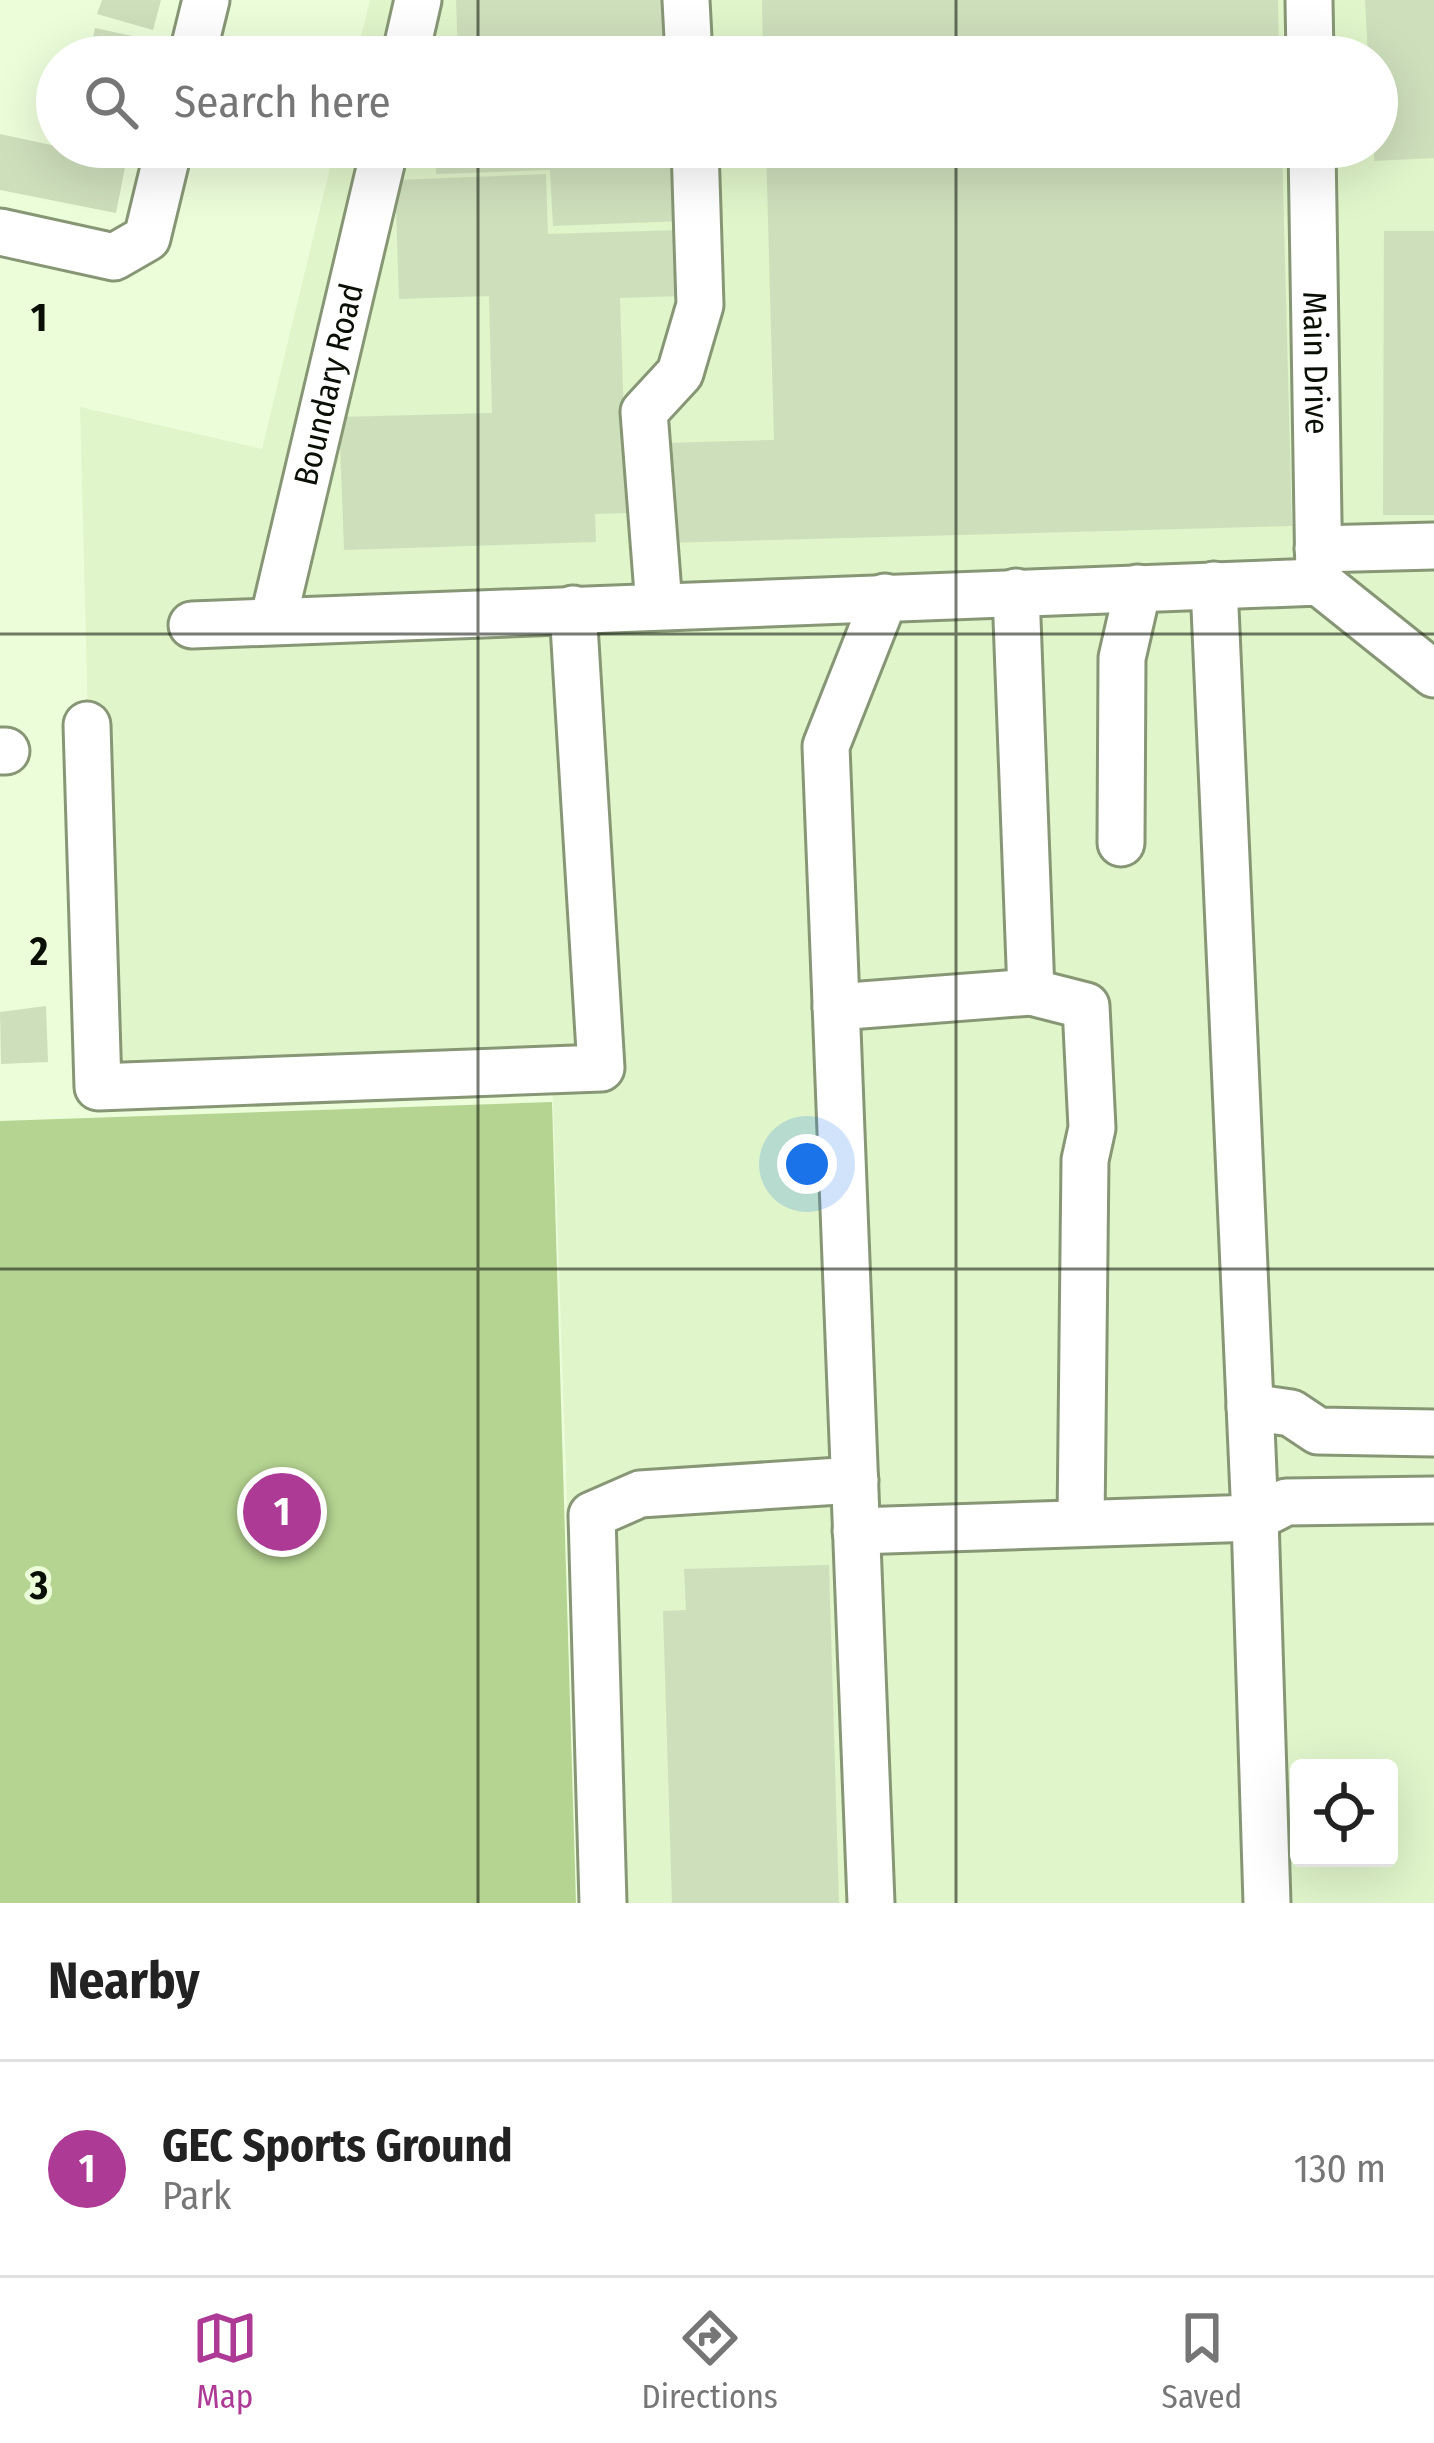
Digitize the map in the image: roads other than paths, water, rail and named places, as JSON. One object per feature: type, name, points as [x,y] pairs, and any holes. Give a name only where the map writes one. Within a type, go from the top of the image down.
[{"type":"street","points":[[197,36],[206,0]]},
{"type":"street","points":[[410,36],[418,0]]},
{"type":"street","points":[[686,0],[688,36]]},
{"type":"street","points":[[1309,0],[1310,36]]},
{"type":"street","points":[[0,232],[114,257],[147,238],[165,168]]},
{"type":"street","name":"Boundary Road","points":[[274,621],[380,168]]},
{"type":"street","points":[[659,606],[644,412],[680,373],[700,305],[696,168]]},
{"type":"street","name":"Main Drive","points":[[1312,168],[1319,566]]},
{"type":"street","points":[[192,625],[1214,585],[1434,546]]},
{"type":"street","points":[[1319,566],[1434,674]]},
{"type":"street","points":[[1214,585],[1267,1903]]},
{"type":"street","points":[[1121,843],[1122,658],[1138,588]]},
{"type":"street","points":[[1016,592],[1031,992]]},
{"type":"street","points":[[871,1903],[826,746],[885,597]]},
{"type":"street","points":[[87,725],[98,1087],[601,1068],[573,609]]},
{"type":"street","points":[[836,1007],[1031,992],[1086,1006],[1092,1128],[1085,1160],[1082,1523]]},
{"type":"street","points":[[1250,1407],[1291,1414],[1318,1431],[1434,1433]]},
{"type":"street","points":[[603,1903],[592,1515],[640,1494],[855,1480]]},
{"type":"street","points":[[856,1531],[1255,1518],[1286,1502],[1434,1500]]},
{"type":"place","name":"GEC Sports Ground","points":[[282,1512]]}]
